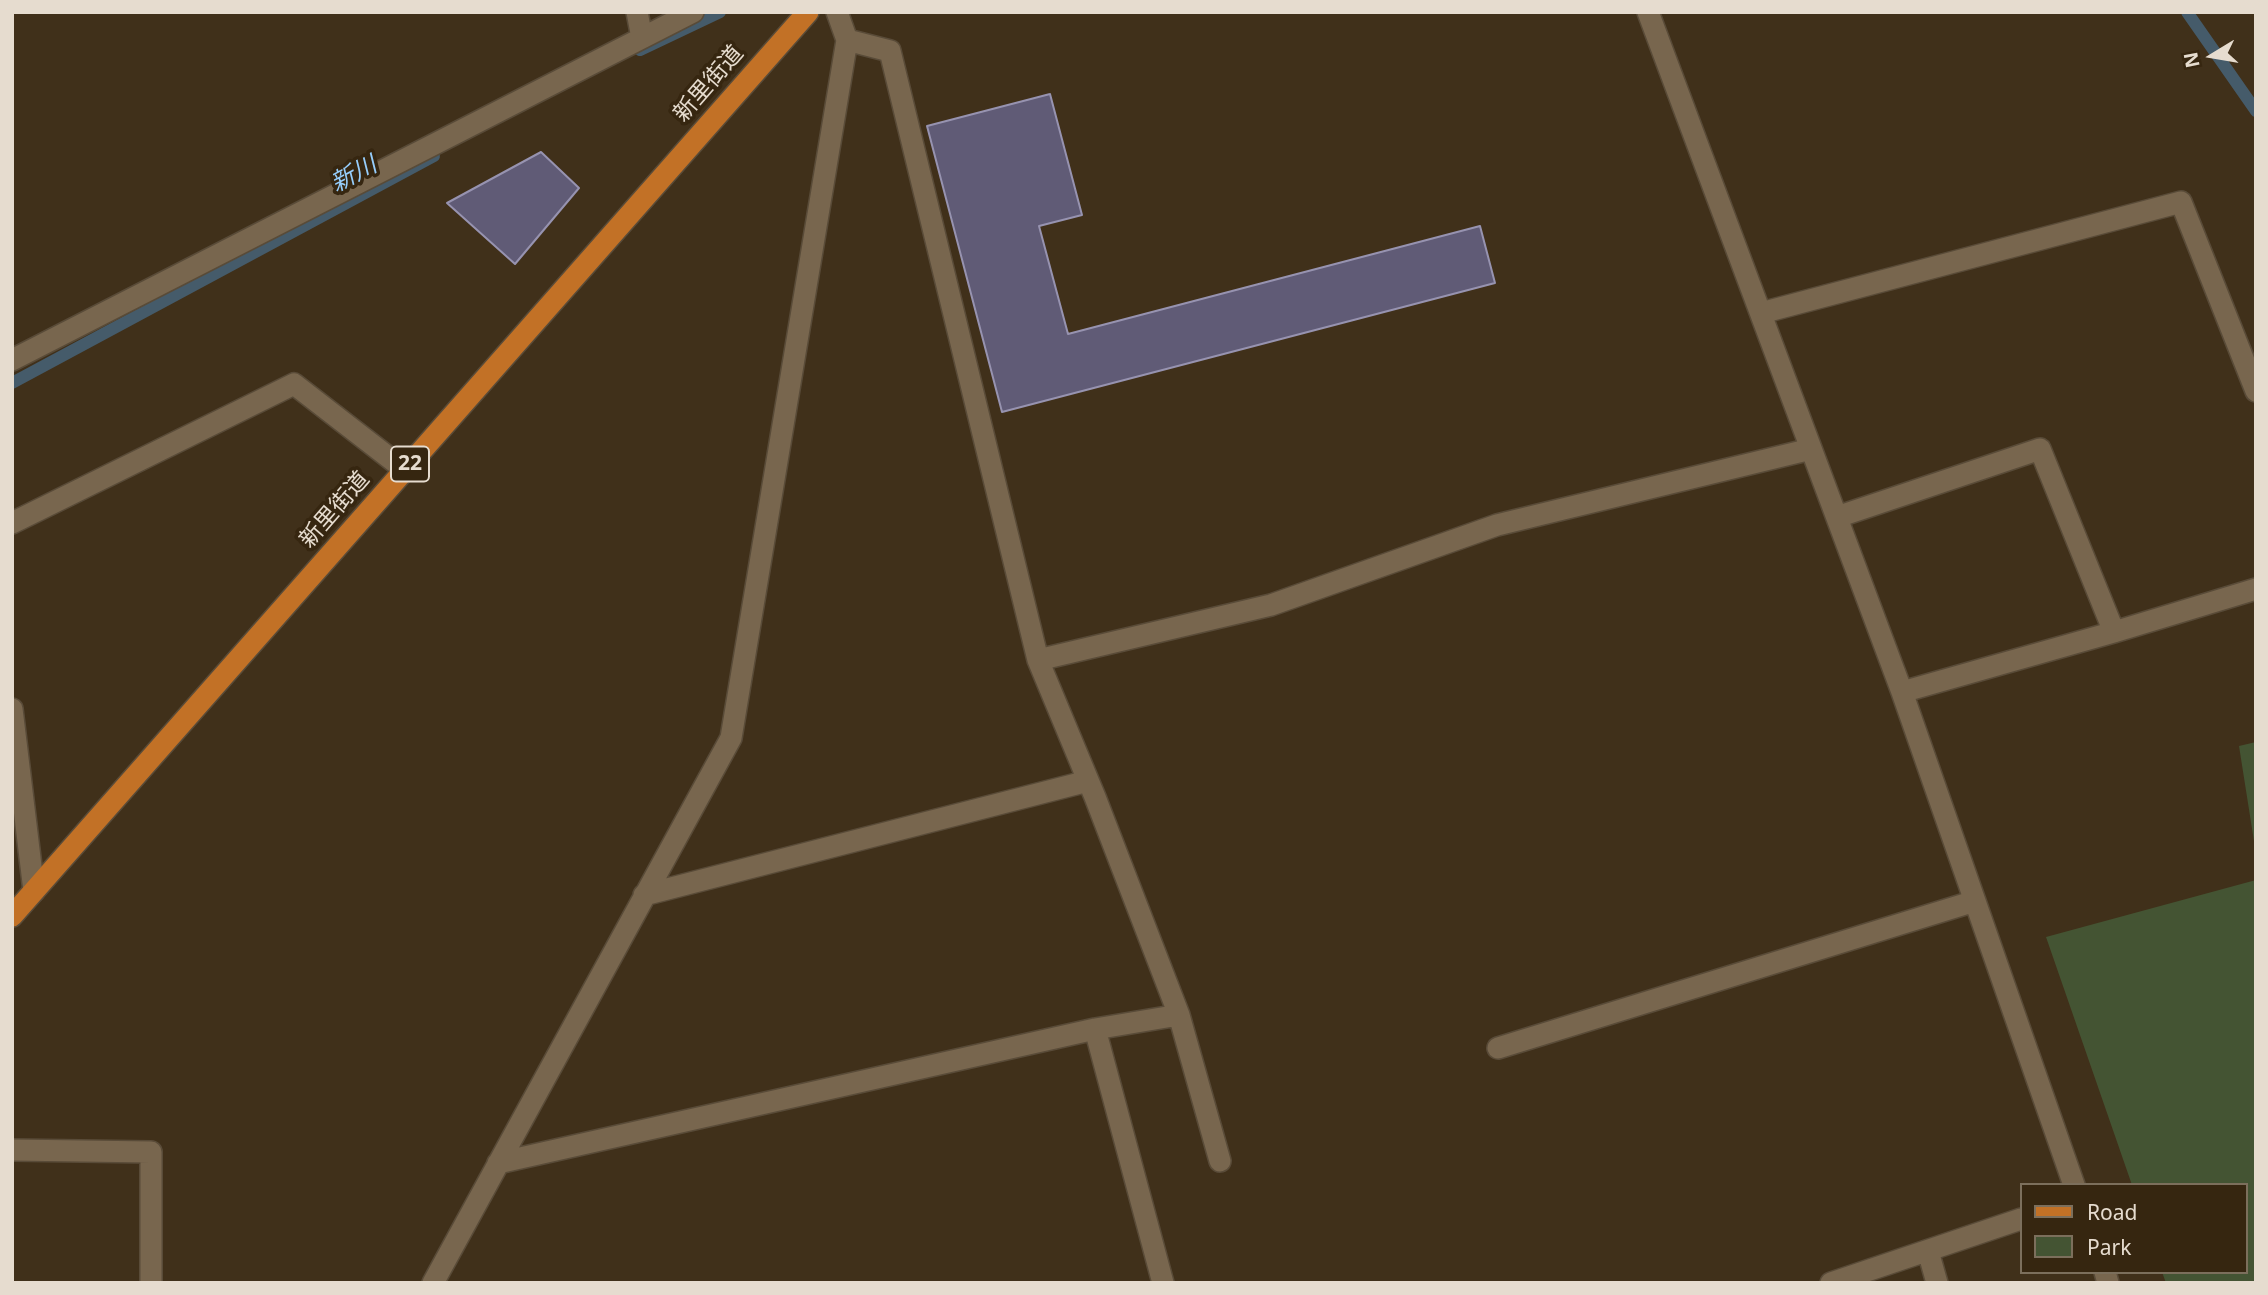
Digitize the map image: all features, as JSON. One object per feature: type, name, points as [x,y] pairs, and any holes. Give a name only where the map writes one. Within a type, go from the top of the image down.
[{"type":"main road","name":"新里街道","points":[[12,916],[808,12]]},
{"type":"street","points":[[637,12],[642,38]]},
{"type":"street","points":[[12,360],[693,12]]},
{"type":"street","points":[[433,1283],[732,738],[847,40],[837,12]]},
{"type":"street","points":[[1648,12],[1902,692],[2073,1183]]},
{"type":"street","points":[[847,40],[890,51],[1038,660],[1179,1015],[1220,1160]]},
{"type":"street","points":[[1761,313],[2180,202],[2256,391]]},
{"type":"street","points":[[12,523],[294,384],[405,470]]},
{"type":"street","points":[[1038,660],[1271,605],[1497,525],[1811,449]]},
{"type":"street","points":[[1837,517],[2040,449],[2114,632]]},
{"type":"street","points":[[1902,692],[2256,589]]},
{"type":"street","points":[[12,709],[34,891]]},
{"type":"street","points":[[644,895],[1088,781]]},
{"type":"street","points":[[1498,1048],[1975,901]]},
{"type":"street","points":[[498,1163],[1095,1029],[1179,1015]]},
{"type":"street","points":[[1095,1029],[1163,1283]]},
{"type":"street","points":[[12,1150],[151,1152],[151,1283]]},
{"type":"street","points":[[1831,1283],[2020,1219]]},
{"type":"street","points":[[1928,1251],[1937,1283]]},
{"type":"green space","points":[[2256,742],[2256,854],[2239,746]]},
{"type":"green space","points":[[2256,880],[2256,1283],[2166,1283],[2163,1274],[2247,1274],[2247,1183],[2131,1183],[2046,937]]},
{"type":"building","points":[[1050,94],[1082,215],[1039,226],[1068,334],[1480,226],[1495,283],[1002,412],[927,126]]},
{"type":"building","points":[[541,152],[579,188],[515,264],[447,203]]},
{"type":"waterway","name":"新川","points":[[640,50],[720,12]]},
{"type":"waterway","name":"新川","points":[[2187,12],[2256,111]]},
{"type":"waterway","name":"新川","points":[[12,383],[434,156]]}]
